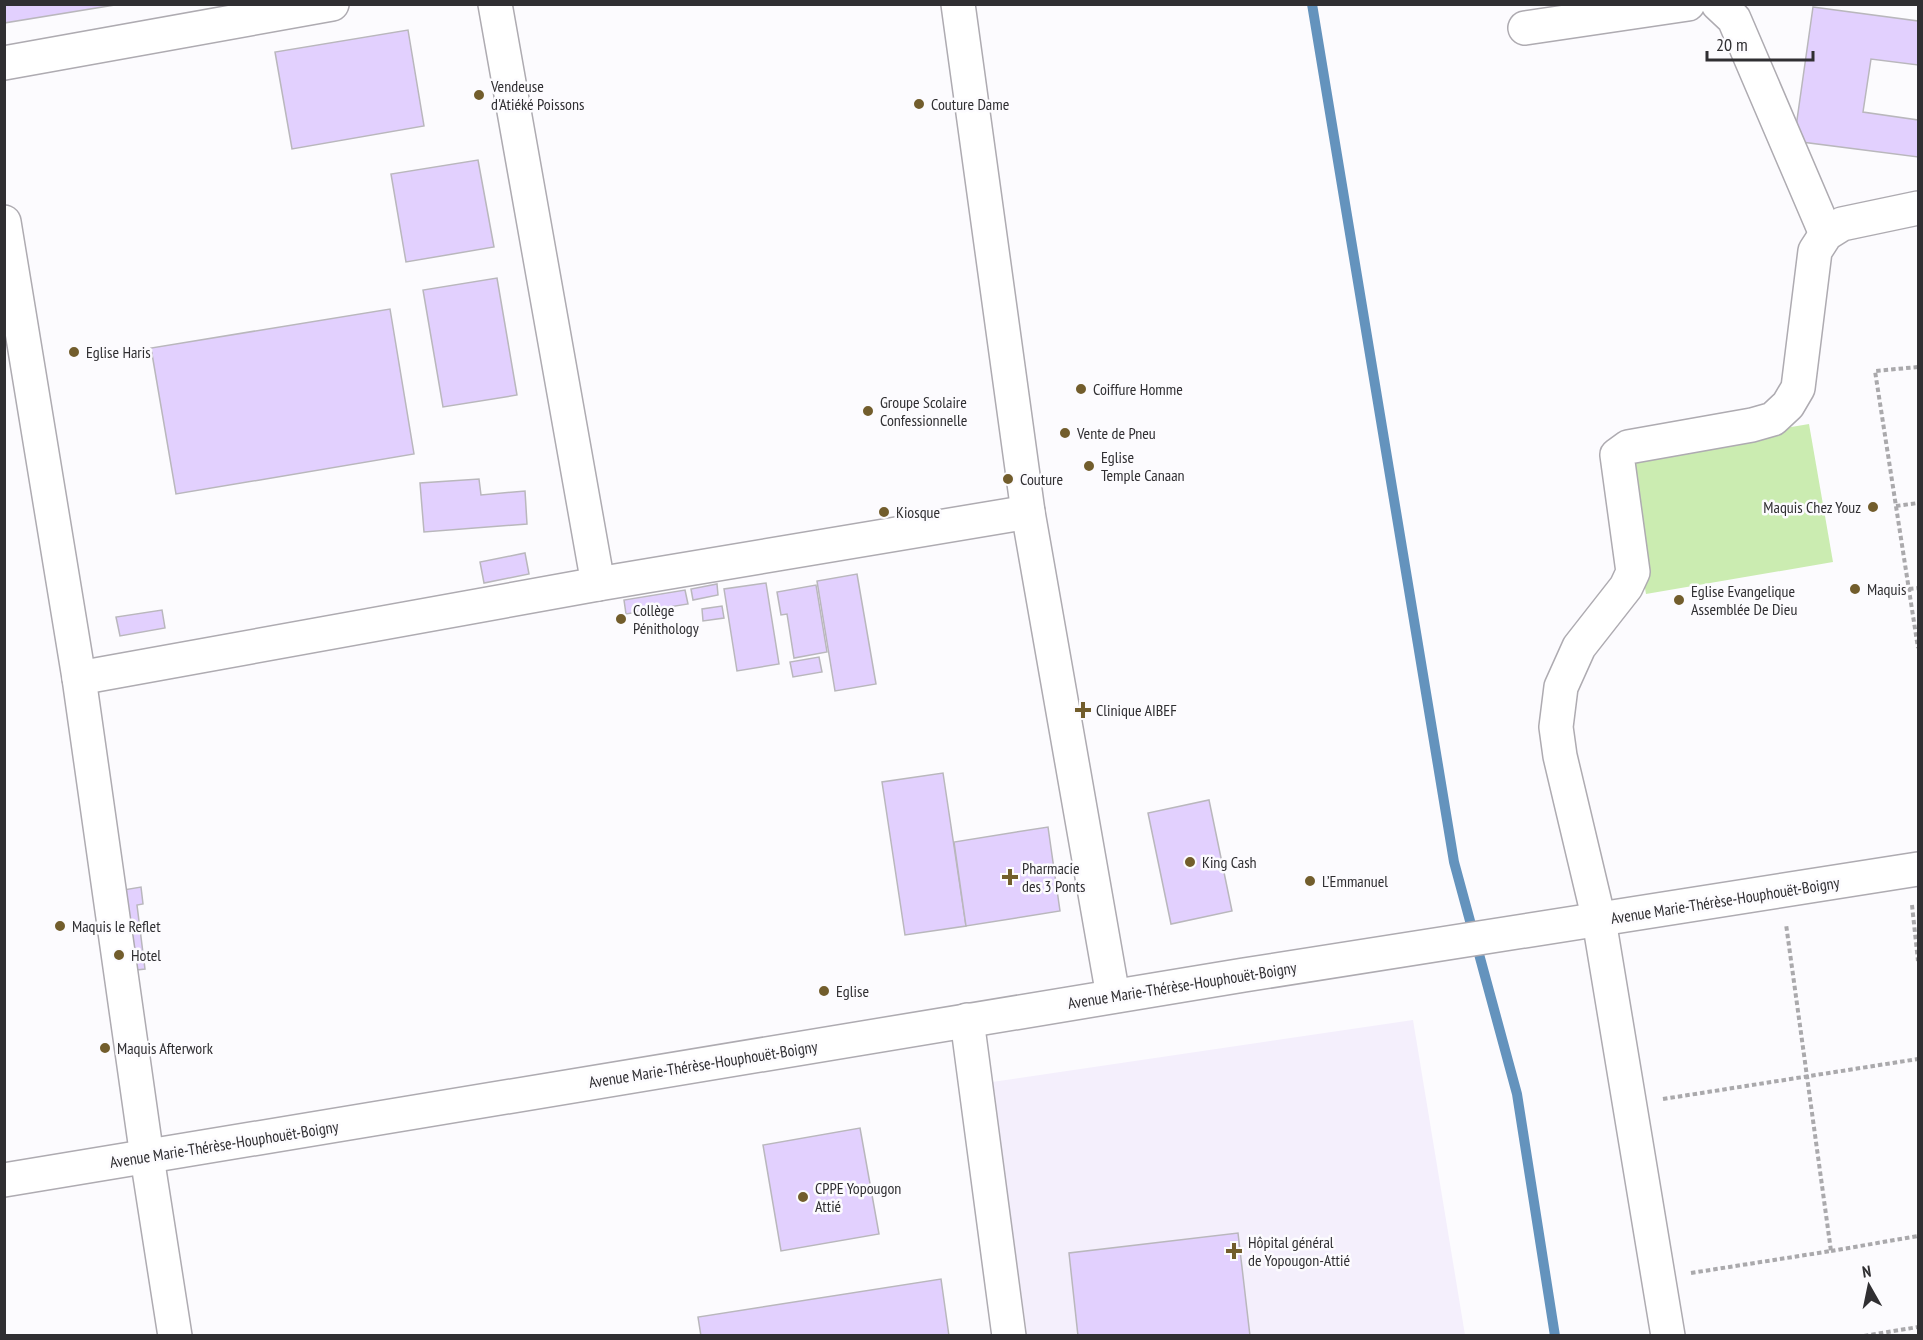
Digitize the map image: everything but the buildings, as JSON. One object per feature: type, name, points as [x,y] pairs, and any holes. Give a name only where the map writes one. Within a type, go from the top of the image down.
[{"type":"street","points":[[4,63],[332,4]]},
{"type":"street","points":[[495,4],[598,584]]},
{"type":"street","points":[[958,4],[1028,512],[1113,996]]},
{"type":"street","points":[[1525,28],[1688,4]]},
{"type":"street","points":[[1718,4],[1734,19],[1826,234]]},
{"type":"street","points":[[1668,1335],[1599,920],[1560,756],[1556,727],[1561,687],[1579,646],[1626,587],[1632,572],[1617,455],[1628,447],[1752,425],[1773,419],[1788,405],[1798,388],[1815,251],[1826,234],[1842,224],[1918,208]]},
{"type":"street","points":[[4,222],[79,678],[147,1157],[175,1335]]},
{"type":"street","points":[[79,678],[598,584],[1028,512]]},
{"type":"street","name":"Avenue Marie-Thérèse-Houphouët-Boigny","points":[[4,1180],[1113,996],[1913,870]]},
{"type":"street","points":[[966,1020],[1009,1335]]},
{"type":"path","points":[[1918,367],[1875,371],[1918,648]]},
{"type":"path","points":[[1896,506],[1918,503]]},
{"type":"path","points":[[1909,590],[1918,588]]},
{"type":"path","points":[[1913,870],[1918,961]]},
{"type":"path","points":[[1782,890],[1831,1251]]},
{"type":"path","points":[[1629,1105],[1918,1059]]},
{"type":"path","points":[[1658,1278],[1918,1236]]},
{"type":"path","points":[[1864,1335],[1918,1327]]},
{"type":"shaded area","name":"Hôpital général de Yopougon-Attié","points":[[1413,1020],[1465,1335],[1027,1335],[992,1082]]},
{"type":"green space","points":[[1809,424],[1833,562],[1646,594],[1622,456]]},
{"type":"waterway","points":[[1312,4],[1454,862],[1517,1094],[1555,1336]]},
{"type":"place","name":"Vendeuse d'Atiéké Poissons","points":[[479,95]]},
{"type":"place","name":"Couture Dame","points":[[919,104]]},
{"type":"place","name":"Eglise Haris","points":[[74,352]]},
{"type":"place","name":"Coiffure Homme","points":[[1081,389]]},
{"type":"place","name":"Groupe Scolaire Confessionnelle","points":[[868,411]]},
{"type":"place","name":"Vente de Pneu","points":[[1065,433]]},
{"type":"place","name":"Eglise Temple Canaan","points":[[1089,466]]},
{"type":"place","name":"Couture","points":[[1008,479]]},
{"type":"place","name":"Maquis Chez Youz","points":[[1873,507]]},
{"type":"place","name":"Kiosque","points":[[884,512]]},
{"type":"place","name":"Maquis","points":[[1855,589]]},
{"type":"place","name":"Eglise Evangelique Assemblée De Dieu","points":[[1679,600]]},
{"type":"place","name":"Collège Pénithology","points":[[621,619]]},
{"type":"place","name":"Clinique AIBEF","points":[[1083,710]]},
{"type":"place","name":"King Cash","points":[[1190,862]]},
{"type":"place","name":"Pharmacie des 3 Ponts","points":[[1010,877]]},
{"type":"place","name":"L’Emmanuel","points":[[1310,881]]},
{"type":"place","name":"Maquis le Reflet","points":[[60,926]]},
{"type":"place","name":"Hotel","points":[[119,955]]},
{"type":"place","name":"Eglise","points":[[824,991]]},
{"type":"place","name":"Maquis Afterwork","points":[[105,1048]]},
{"type":"place","name":"CPPE Yopougon Attié","points":[[803,1197]]},
{"type":"place","name":"Hôpital général de Yopougon-Attié","points":[[1234,1251]]}]
